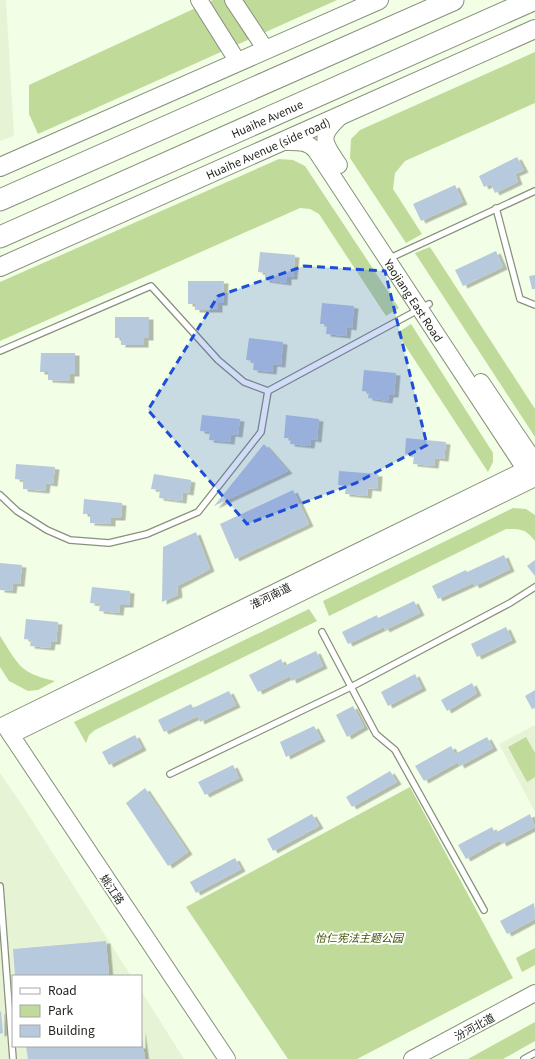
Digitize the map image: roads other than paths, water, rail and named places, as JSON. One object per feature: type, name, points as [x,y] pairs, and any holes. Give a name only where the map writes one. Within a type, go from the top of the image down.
[{"type":"highway","points":[[0,200],[454,0]]},
{"type":"highway","name":"Huaihe Avenue","points":[[0,237],[533,0]]},
{"type":"main road","points":[[0,167],[379,0]]},
{"type":"main road","name":"Huaihe Avenue (side road)","points":[[0,266],[535,29]]},
{"type":"street","points":[[199,0],[238,62]]},
{"type":"street","points":[[233,0],[266,50]]},
{"type":"street","name":"Yaojiang East Road","points":[[341,116],[326,133],[327,146],[392,257]]},
{"type":"street","name":"Yaojiang East Road","points":[[278,143],[301,142],[312,146],[392,257],[533,473]]},
{"type":"street","name":"淮河南道","points":[[5,726],[533,473]]},
{"type":"street","name":"姚江路","points":[[5,726],[227,1059]]},
{"type":"street","name":"汾河北道","points":[[412,1059],[535,993]]},
{"type":"lane","points":[[392,257],[535,191]]},
{"type":"lane","points":[[496,208],[520,299],[535,305]]},
{"type":"lane","points":[[0,351],[152,286],[218,360],[244,382],[268,391],[425,306]]},
{"type":"lane","points":[[0,495],[17,511],[47,530],[70,540],[109,543],[147,534],[198,512],[261,432],[268,391]]},
{"type":"lane","points":[[170,774],[351,687],[510,603],[535,587]]},
{"type":"lane","points":[[322,632],[376,734],[395,750],[484,910]]},
{"type":"lane","points":[[0,886],[12,1034]]},
{"type":"lane","points":[[13,1047],[14,1059]]},
{"type":"lane","points":[[524,1059],[535,1053]]},
{"type":"park label","name":"怡仁宪法主题公园","points":[[359,937]]}]
